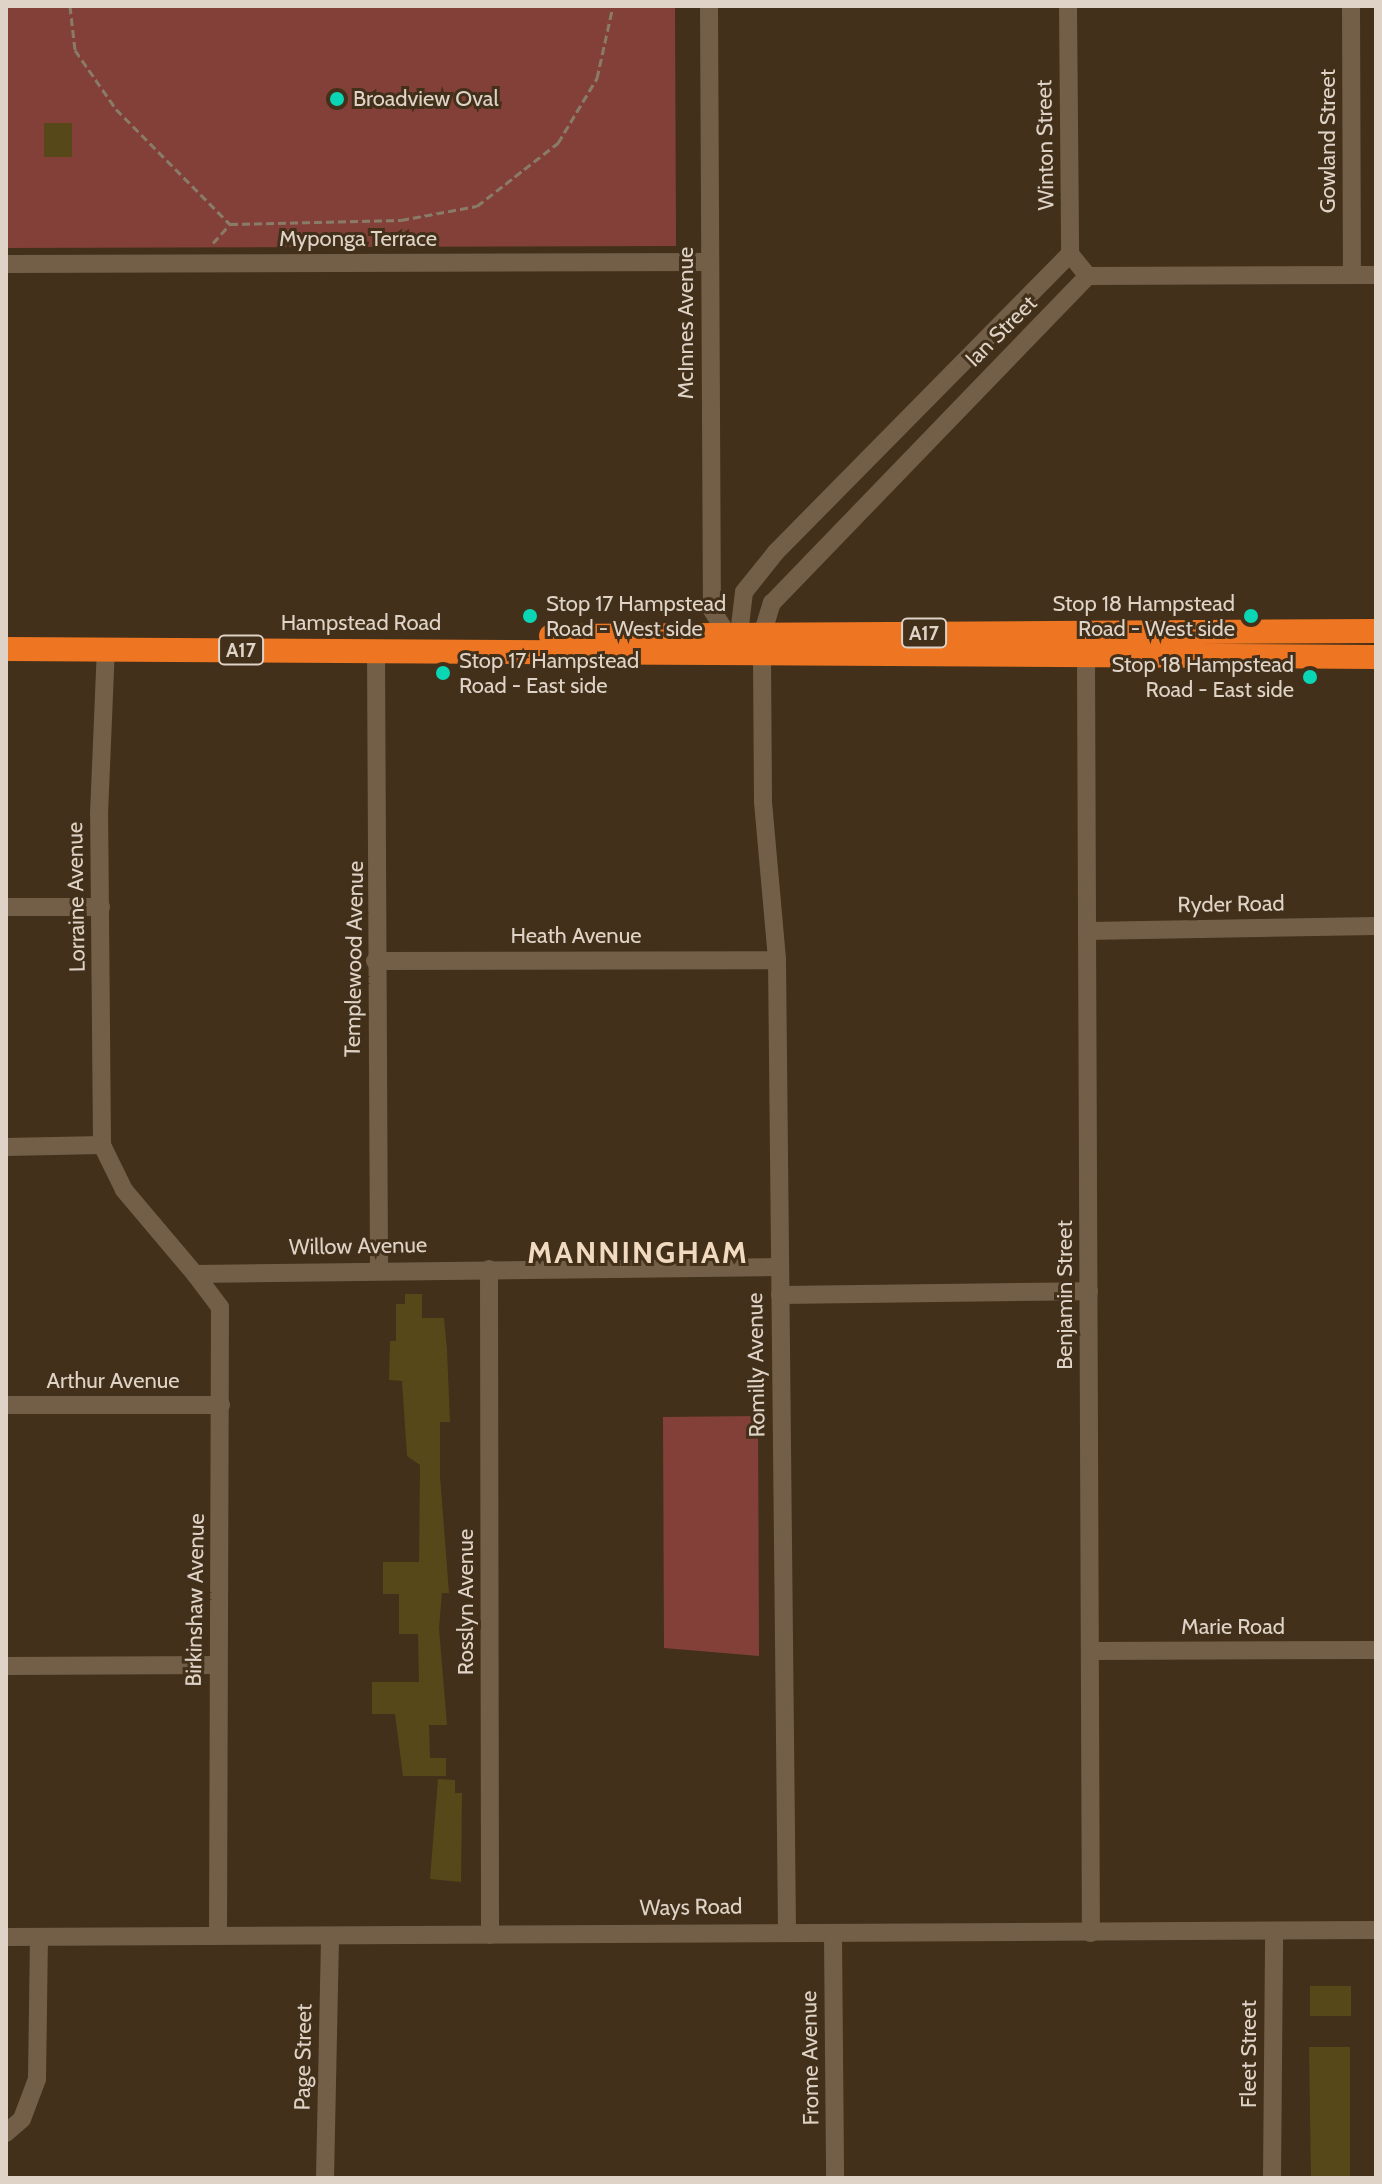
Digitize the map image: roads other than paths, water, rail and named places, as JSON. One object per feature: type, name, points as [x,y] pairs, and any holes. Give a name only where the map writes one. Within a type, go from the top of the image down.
[{"type":"highway","name":"Hampstead Road","points":[[6,649],[476,648],[712,658],[748,640],[1086,632],[1376,631]]},
{"type":"highway","points":[[1086,632],[1086,658]]},
{"type":"highway","name":"Hampstead Road","points":[[476,648],[555,635],[748,640],[1086,658],[1376,657]]},
{"type":"highway","points":[[712,658],[748,640]]},
{"type":"street","name":"McInnes Avenue","points":[[709,6],[712,610],[748,640]]},
{"type":"street","name":"Winton Street","points":[[1068,6],[1070,254]]},
{"type":"street","name":"Gowland Street","points":[[1351,6],[1352,275]]},
{"type":"street","points":[[1070,254],[1088,276],[1376,275]]},
{"type":"street","name":"Ian Street","points":[[744,592],[1070,254]]},
{"type":"street","name":"Myponga Terrace","points":[[6,264],[710,262]]},
{"type":"street","name":"Ian Street","points":[[748,640],[772,603],[902,465],[1088,276]]},
{"type":"street","points":[[885,444],[902,465]]},
{"type":"street","points":[[712,587],[744,592],[748,640]]},
{"type":"street","name":"Romilly Avenue","points":[[748,640],[777,960],[787,1928]]},
{"type":"street","name":"Lorraine Avenue","points":[[102,1145],[101,907],[106,649]]},
{"type":"street","name":"Templewood Avenue","points":[[376,650],[375,961],[379,1268]]},
{"type":"street","name":"Benjamin Street","points":[[1086,658],[1091,1933]]},
{"type":"street","points":[[6,907],[101,907]]},
{"type":"street","name":"Ryder Road","points":[[1087,931],[1376,926]]},
{"type":"street","name":"Heath Avenue","points":[[375,961],[777,960]]},
{"type":"street","points":[[6,1147],[102,1145],[124,1190],[195,1274]]},
{"type":"street","name":"Willow Avenue","points":[[195,1274],[379,1268],[778,1267]]},
{"type":"street","name":"Rosslyn Avenue","points":[[489,1269],[490,1935]]},
{"type":"street","name":"Birkinshaw Avenue","points":[[195,1274],[220,1307],[218,1935]]},
{"type":"street","points":[[780,1295],[1089,1291]]},
{"type":"street","name":"Arthur Avenue","points":[[6,1405],[221,1405]]},
{"type":"street","name":"Marie Road","points":[[1090,1651],[1376,1650]]},
{"type":"street","points":[[6,1666],[218,1665]]},
{"type":"street","name":"Ways Road","points":[[6,1937],[330,1937],[787,1928],[833,1937],[1376,1930]]},
{"type":"street","name":"Fleet Street","points":[[1272,2178],[1274,1931]]},
{"type":"street","points":[[6,2133],[22,2119],[37,2079],[39,1937]]},
{"type":"street","name":"Page Street","points":[[325,2178],[330,1937]]},
{"type":"street","name":"Frome Avenue","points":[[833,1937],[835,2178]]},
{"type":"place","name":"Broadview Oval","points":[[337,99]]},
{"type":"place","name":"Stop 17 Hampstead Road - West side","points":[[530,616]]},
{"type":"place","name":"Stop 18 Hampstead Road - West side","points":[[1251,616]]},
{"type":"place","name":"Stop 17 Hampstead Road - East side","points":[[443,673]]},
{"type":"place","name":"Stop 18 Hampstead Road - East side","points":[[1310,677]]},
{"type":"district","name":"MANNINGHAM","points":[[638,1253]]}]
